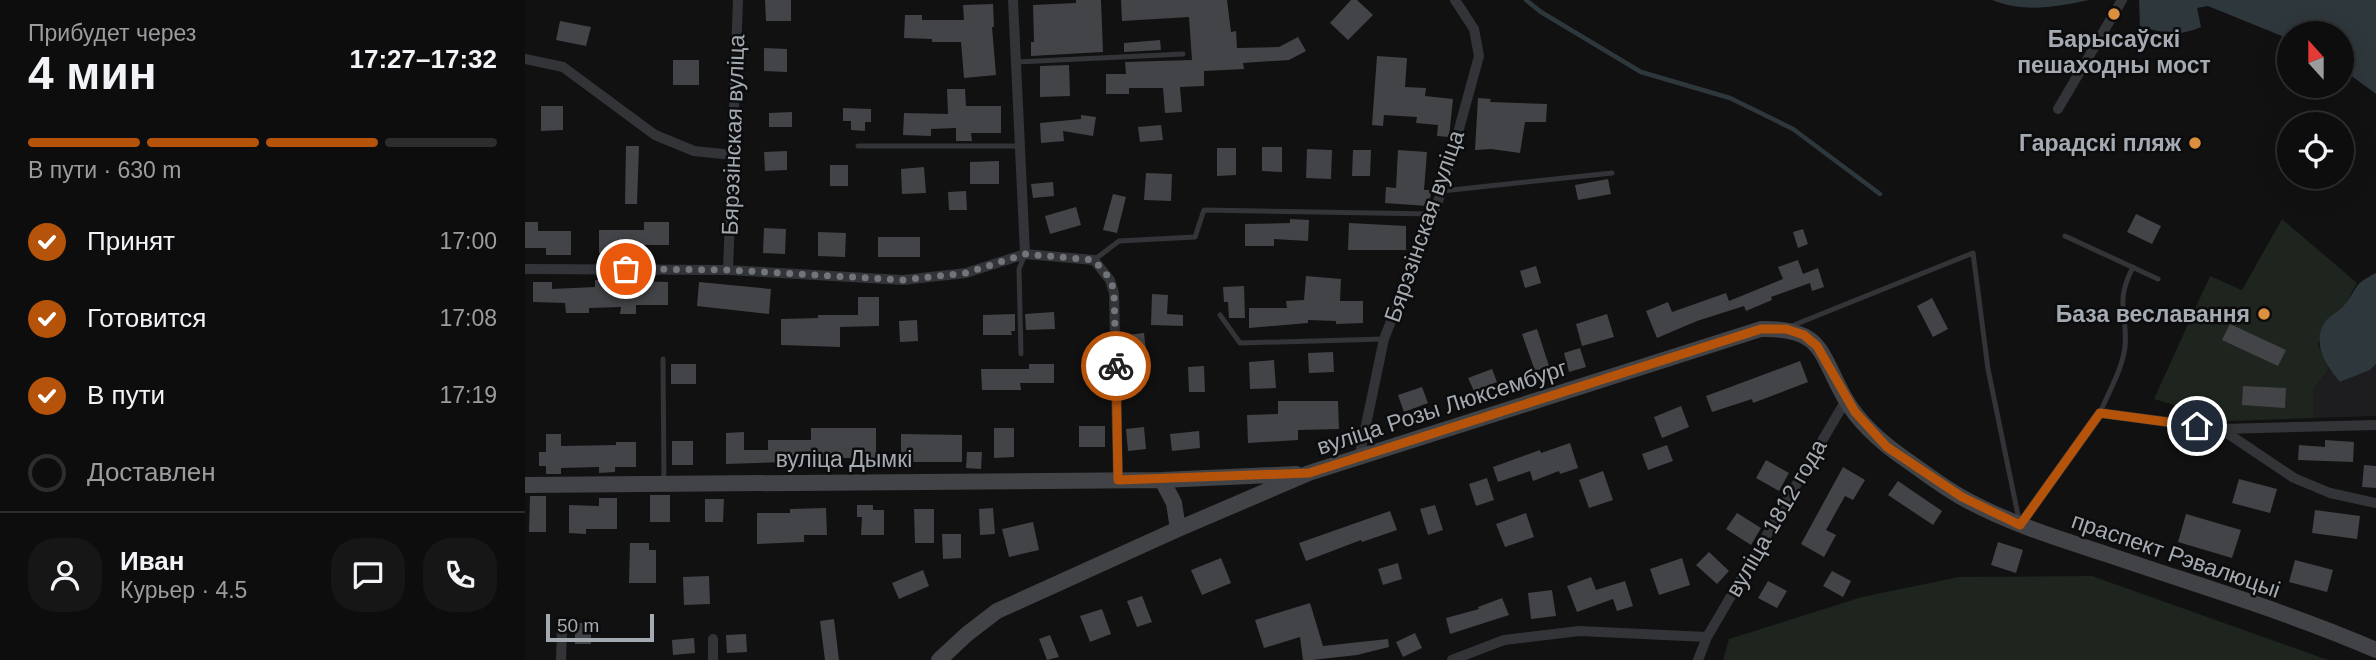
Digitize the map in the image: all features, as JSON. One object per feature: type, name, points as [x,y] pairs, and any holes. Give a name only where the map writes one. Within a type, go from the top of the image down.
[{"type":"main road","name":"вуліца Розы Люксембург","points":[[939,660],[997,611],[1309,473],[1761,329],[1786,329]]},
{"type":"main road","name":"праспект Рэвалюцыі","points":[[1786,329],[1804,335],[1817,346],[1846,400],[1864,424],[1887,447],[1962,497],[2020,525],[2256,605],[2376,650]]},
{"type":"main road","name":"вуліца Дымкі","points":[[525,485],[1163,480],[1309,473]]},
{"type":"main road","points":[[1163,480],[1174,503],[1178,529]]},
{"type":"street","name":"Бярэзінская вуліца","points":[[728,270],[737,0]]},
{"type":"street","points":[[1013,0],[1025,254]]},
{"type":"street","name":"Бярэзінская вуліца","points":[[1359,458],[1384,339],[1442,191],[1479,56],[1474,29],[1455,0]]},
{"type":"street","points":[[2058,109],[2122,0]]},
{"type":"street","points":[[525,59],[563,67],[655,135],[694,151],[733,155]]},
{"type":"street","points":[[525,269],[728,270],[903,280],[966,273],[1025,254],[1094,260],[1111,280],[1114,293],[1118,480]]},
{"type":"street","name":"вуліца 1812 года","points":[[1698,660],[1707,637],[1846,400]]},
{"type":"street","points":[[2020,525],[2100,413],[2221,429],[2376,425]]},
{"type":"street","points":[[2221,429],[2294,478],[2330,493],[2376,503]]},
{"type":"street","points":[[561,660],[562,631]]},
{"type":"street","points":[[1452,660],[1504,640],[1579,631],[1707,637]]},
{"type":"street","points":[[713,639],[713,660]]},
{"type":"lane","points":[[1017,62],[1183,54]]},
{"type":"lane","points":[[858,146],[1021,146]]},
{"type":"lane","points":[[1442,191],[1612,173]]},
{"type":"lane","points":[[1094,260],[1119,241],[1195,237],[1204,210],[1433,214]]},
{"type":"lane","points":[[2065,236],[2158,279]]},
{"type":"lane","points":[[1786,329],[1973,253],[1988,369],[2020,525]]},
{"type":"lane","points":[[1021,354],[1019,269],[1025,254]]},
{"type":"lane","points":[[2100,413],[2122,364],[2125,345],[2121,294],[2133,267]]},
{"type":"lane","points":[[1220,315],[1240,343],[1384,339]]},
{"type":"lane","points":[[663,359],[664,483]]},
{"type":"shaded area","points":[[1992,0],[2089,0],[2052,7],[2028,8]]},
{"type":"shaded area","points":[[2139,0],[2376,0],[2376,94],[2354,78],[2354,21],[2277,21],[2277,34],[2208,6],[2197,8],[2201,27],[2193,30],[2163,32],[2140,26]]},
{"type":"shaded area","name":"База веславання","points":[[2282,219],[2357,283],[2345,305],[2325,322],[2318,344],[2329,369],[2313,390],[2313,418],[2229,421],[2154,399],[2210,276],[2242,290]]},
{"type":"shaded area","points":[[2376,273],[2376,364],[2370,370],[2340,382],[2322,354],[2319,338],[2321,330],[2325,322],[2346,303],[2358,285]]},
{"type":"shaded area","points":[[2376,364],[2376,416],[2313,418],[2313,390],[2329,369],[2341,382],[2370,370]]},
{"type":"shaded area","points":[[2092,576],[2328,660],[1723,660],[1729,639],[1862,597],[1959,577]]},
{"type":"building","points":[[765,0],[791,0],[791,21],[766,21]]},
{"type":"building","points":[[1076,0],[1101,0],[1103,52],[1031,56],[1031,42],[1034,42],[1033,5],[1076,3]]},
{"type":"building","points":[[1121,0],[1227,0],[1231,32],[1236,31],[1237,48],[1279,47],[1298,37],[1306,51],[1289,60],[1243,63],[1244,69],[1204,71],[1204,86],[1180,87],[1182,112],[1165,113],[1163,88],[1129,88],[1129,94],[1106,94],[1106,74],[1126,74],[1125,62],[1192,60],[1189,17],[1122,21]]},
{"type":"building","points":[[1351,0],[1357,0],[1373,15],[1348,40],[1330,23]]},
{"type":"building","points":[[993,4],[996,75],[964,78],[961,42],[904,38],[905,15],[922,15],[922,20],[964,20],[963,5]]},
{"type":"building","points":[[560,21],[591,27],[586,46],[556,40]]},
{"type":"building","points":[[1160,40],[1161,50],[1124,52],[1124,43]]},
{"type":"building","points":[[764,48],[787,49],[787,72],[764,71]]},
{"type":"building","points":[[1377,56],[1407,58],[1405,87],[1426,88],[1425,96],[1453,99],[1449,137],[1437,136],[1438,125],[1416,123],[1417,117],[1384,115],[1383,126],[1372,125]]},
{"type":"building","points":[[673,60],[699,60],[699,85],[673,85]]},
{"type":"building","points":[[1069,65],[1070,96],[1040,97],[1040,66]]},
{"type":"building","points":[[947,89],[965,89],[966,106],[1001,106],[1001,133],[971,133],[972,141],[956,141],[956,128],[931,129],[931,136],[903,135],[904,113],[948,114]]},
{"type":"building","points":[[1478,98],[1491,99],[1490,102],[1547,104],[1546,122],[1525,122],[1520,153],[1475,150]]},
{"type":"building","points":[[541,106],[563,106],[563,130],[541,131]]},
{"type":"building","points":[[843,108],[871,109],[871,122],[865,122],[865,131],[851,130],[851,121],[843,121]]},
{"type":"building","points":[[792,112],[792,127],[769,127],[769,113]]},
{"type":"building","points":[[1081,115],[1096,117],[1093,136],[1063,131],[1064,141],[1041,143],[1040,123],[1081,119]]},
{"type":"building","points":[[1161,125],[1163,140],[1140,142],[1138,127]]},
{"type":"building","points":[[626,146],[639,146],[637,204],[625,204]]},
{"type":"building","points":[[1262,147],[1282,147],[1282,172],[1262,171]]},
{"type":"building","points":[[1217,148],[1236,148],[1236,175],[1217,176]]},
{"type":"building","points":[[1307,149],[1332,150],[1331,179],[1306,178]]},
{"type":"building","points":[[1353,150],[1371,150],[1370,176],[1352,176]]},
{"type":"building","points":[[1398,150],[1427,152],[1424,190],[1432,190],[1428,206],[1385,203],[1386,187],[1396,188]]},
{"type":"building","points":[[787,151],[787,170],[765,171],[764,152]]},
{"type":"building","points":[[999,161],[999,184],[970,184],[970,162]]},
{"type":"building","points":[[830,165],[848,165],[848,186],[830,186]]},
{"type":"building","points":[[924,167],[926,193],[902,194],[901,169]]},
{"type":"building","points":[[1146,173],[1172,174],[1171,201],[1144,200]]},
{"type":"building","points":[[1608,179],[1611,194],[1578,200],[1575,185]]},
{"type":"building","points":[[1053,182],[1054,196],[1033,198],[1031,184]]},
{"type":"building","points":[[966,191],[967,210],[949,210],[948,192]]},
{"type":"building","points":[[1113,194],[1126,197],[1117,233],[1103,230]]},
{"type":"building","points":[[1076,207],[1081,225],[1050,234],[1045,216]]},
{"type":"building","points":[[2136,214],[2161,226],[2152,244],[2127,232]]},
{"type":"building","points":[[1290,219],[1309,220],[1308,241],[1274,239],[1274,246],[1245,246],[1245,224],[1290,223]]},
{"type":"building","points":[[525,222],[538,222],[538,231],[571,231],[571,255],[546,255],[546,248],[525,248]]},
{"type":"building","points":[[644,222],[669,222],[669,245],[624,245],[624,253],[599,253],[599,230],[644,230]]},
{"type":"building","points":[[1349,223],[1406,226],[1406,250],[1348,250]]},
{"type":"building","points":[[764,228],[786,229],[785,254],[763,253]]},
{"type":"building","points":[[1803,229],[1808,244],[1798,248],[1793,232]]},
{"type":"building","points":[[818,232],[846,233],[845,257],[818,256]]},
{"type":"building","points":[[878,237],[920,237],[920,257],[878,257]]},
{"type":"building","points":[[1798,260],[1803,274],[1818,268],[1824,287],[1812,291],[1810,283],[1771,297],[1772,300],[1746,311],[1744,306],[1697,321],[1657,338],[1646,311],[1668,302],[1672,312],[1726,293],[1729,301],[1783,279],[1778,267]]},
{"type":"building","points":[[1536,266],[1541,283],[1525,288],[1520,271]]},
{"type":"building","points":[[1306,276],[1341,279],[1340,301],[1363,301],[1363,323],[1336,324],[1336,321],[1308,320],[1308,323],[1249,328],[1249,308],[1287,308],[1286,301],[1304,300]]},
{"type":"building","points":[[595,280],[668,282],[668,305],[636,305],[636,314],[620,314],[621,307],[589,308],[589,313],[566,313],[565,303],[533,302],[533,282],[552,282],[552,289],[595,287]]},
{"type":"building","points":[[699,282],[771,289],[769,314],[697,306]]},
{"type":"building","points":[[1244,286],[1245,318],[1229,318],[1223,287]]},
{"type":"building","points":[[1152,294],[1168,295],[1167,314],[1183,315],[1183,326],[1151,325]]},
{"type":"building","points":[[858,297],[879,297],[879,326],[840,327],[840,347],[781,345],[781,319],[858,315]]},
{"type":"building","points":[[1932,298],[1948,329],[1933,337],[1917,306]]},
{"type":"building","points":[[1054,312],[1055,329],[1026,330],[1025,314]]},
{"type":"building","points":[[1015,314],[1015,331],[1011,331],[1012,335],[983,335],[983,315]]},
{"type":"building","points":[[1607,314],[1614,337],[1582,346],[1576,324]]},
{"type":"building","points":[[917,320],[918,341],[900,342],[899,321]]},
{"type":"building","points":[[2230,324],[2286,350],[2278,366],[2222,340]]},
{"type":"building","points":[[1537,329],[1549,366],[1535,371],[1522,334]]},
{"type":"building","points":[[1144,333],[1147,361],[1130,363],[1127,335]]},
{"type":"building","points":[[1580,348],[1586,367],[1569,372],[1564,353]]},
{"type":"building","points":[[1333,352],[1334,372],[1309,373],[1308,353]]},
{"type":"building","points":[[1274,360],[1276,388],[1250,389],[1249,362]]},
{"type":"building","points":[[1800,361],[1808,382],[1753,403],[1752,399],[1712,412],[1706,396]]},
{"type":"building","points":[[671,364],[696,364],[696,384],[671,384]]},
{"type":"building","points":[[1029,364],[1054,364],[1054,383],[1020,383],[1021,390],[982,390],[981,369],[1029,369]]},
{"type":"building","points":[[1204,366],[1205,392],[1189,392],[1188,367]]},
{"type":"building","points":[[1492,369],[1497,382],[1474,391],[1468,378]]},
{"type":"building","points":[[2243,386],[2286,388],[2285,408],[2242,405]]},
{"type":"building","points":[[1422,387],[1428,403],[1404,412],[1398,395]]},
{"type":"building","points":[[1278,401],[1338,401],[1339,429],[1298,430],[1298,440],[1248,443],[1247,415],[1278,414]]},
{"type":"building","points":[[1681,406],[1689,427],[1662,438],[1654,417]]},
{"type":"building","points":[[1079,426],[1105,426],[1105,447],[1079,447]]},
{"type":"building","points":[[1144,427],[1146,449],[1128,451],[1126,429]]},
{"type":"building","points":[[811,428],[876,428],[876,458],[835,458],[835,464],[811,464],[811,461],[726,464],[726,433],[744,432],[744,450],[768,450],[768,440],[811,440]]},
{"type":"building","points":[[994,428],[1014,428],[1014,457],[994,458]]},
{"type":"building","points":[[1199,431],[1200,448],[1172,451],[1170,434]]},
{"type":"building","points":[[546,434],[561,434],[561,446],[636,442],[636,467],[615,467],[615,472],[599,473],[599,467],[561,468],[561,474],[546,474],[546,466],[539,466],[539,452],[546,452]]},
{"type":"building","points":[[901,434],[962,435],[962,462],[901,462]]},
{"type":"building","points":[[2325,440],[2354,442],[2353,462],[2298,460],[2299,445],[2325,447]]},
{"type":"building","points":[[672,441],[693,441],[693,465],[672,465]]},
{"type":"building","points":[[1570,443],[1578,468],[1560,474],[1559,471],[1533,481],[1530,471],[1498,482],[1493,467],[1540,450],[1541,453]]},
{"type":"building","points":[[1667,445],[1673,461],[1648,470],[1642,454]]},
{"type":"building","points":[[967,452],[982,452],[981,469],[966,468]]},
{"type":"building","points":[[1766,460],[1789,473],[1779,491],[1756,478]]},
{"type":"building","points":[[2364,465],[2376,466],[2376,488],[2362,487]]},
{"type":"building","points":[[1843,467],[1865,480],[1853,500],[1845,496],[1826,530],[1836,535],[1824,557],[1801,544]]},
{"type":"building","points":[[1603,471],[1613,500],[1589,508],[1579,480]]},
{"type":"building","points":[[1487,478],[1494,500],[1476,506],[1469,484]]},
{"type":"building","points":[[2239,479],[2277,489],[2270,513],[2232,503]]},
{"type":"building","points":[[1898,481],[1942,511],[1933,525],[1888,495]]},
{"type":"building","points":[[650,495],[670,495],[670,522],[650,522]]},
{"type":"building","points":[[530,496],[546,496],[546,532],[529,532]]},
{"type":"building","points":[[599,498],[617,498],[617,529],[586,529],[586,534],[569,533],[569,505],[599,506]]},
{"type":"building","points":[[705,499],[724,499],[723,522],[705,522]]},
{"type":"building","points":[[857,505],[873,505],[873,510],[884,510],[884,535],[861,535],[862,517],[857,517]]},
{"type":"building","points":[[1435,505],[1443,530],[1428,535],[1420,509]]},
{"type":"building","points":[[826,508],[827,535],[804,535],[804,542],[757,544],[757,513],[790,513],[790,509]]},
{"type":"building","points":[[993,508],[995,534],[980,535],[979,509]]},
{"type":"building","points":[[914,509],[934,509],[934,543],[915,543]]},
{"type":"building","points":[[2315,510],[2360,516],[2357,539],[2312,533]]},
{"type":"building","points":[[1390,511],[1397,530],[1362,542],[1361,540],[1306,561],[1299,543]]},
{"type":"building","points":[[1526,513],[1534,537],[1505,547],[1496,524]]},
{"type":"building","points":[[1737,513],[1761,528],[1751,545],[1726,529]]},
{"type":"building","points":[[2186,514],[2241,530],[2232,558],[2178,542]]},
{"type":"building","points":[[1033,522],[1039,550],[1009,557],[1002,529]]},
{"type":"building","points":[[942,534],[961,534],[961,558],[943,559]]},
{"type":"building","points":[[1998,542],[2023,550],[2016,573],[1991,565]]},
{"type":"building","points":[[630,543],[649,543],[649,550],[656,550],[656,583],[629,583]]},
{"type":"building","points":[[1709,552],[1729,571],[1717,584],[1696,565]]},
{"type":"building","points":[[1221,558],[1231,583],[1202,595],[1191,570]]},
{"type":"building","points":[[1682,558],[1690,585],[1659,595],[1650,569]]},
{"type":"building","points":[[2295,560],[2333,570],[2327,592],[2289,582]]},
{"type":"building","points":[[1398,563],[1402,579],[1383,585],[1378,569]]},
{"type":"building","points":[[923,570],[929,586],[899,599],[892,583]]},
{"type":"building","points":[[1832,571],[1851,581],[1843,597],[1823,586]]},
{"type":"building","points":[[709,576],[710,604],[684,605],[683,577]]},
{"type":"building","points":[[1591,577],[1596,590],[1625,581],[1633,606],[1617,611],[1613,599],[1577,612],[1567,586]]},
{"type":"building","points":[[1768,581],[1787,591],[1777,608],[1758,598]]},
{"type":"building","points":[[1552,590],[1556,616],[1531,619],[1528,593]]},
{"type":"building","points":[[1142,596],[1152,622],[1137,627],[1127,601]]},
{"type":"building","points":[[1502,598],[1509,615],[1450,634],[1446,618],[1479,609],[1478,607]]},
{"type":"building","points":[[1310,603],[1323,646],[1388,639],[1389,647],[1357,655],[1312,660],[1303,660],[1300,637],[1264,648],[1255,620]]},
{"type":"building","points":[[1102,609],[1111,634],[1090,642],[1080,616]]},
{"type":"building","points":[[834,619],[839,660],[825,660],[820,621]]},
{"type":"building","points":[[575,623],[591,623],[591,644],[575,644]]},
{"type":"building","points":[[1415,633],[1422,648],[1403,657],[1396,642]]},
{"type":"building","points":[[746,634],[747,652],[727,653],[726,635]]},
{"type":"building","points":[[1050,635],[1059,657],[1047,660],[1039,639]]},
{"type":"building","points":[[694,638],[695,653],[673,655],[672,640]]},
{"type":"waterway","points":[[1526,0],[1541,12],[1641,72],[1730,98],[1793,129],[1880,194]]},
{"type":"way so far","points":[[626,269],[728,270],[903,280],[966,273],[1025,254],[1094,260],[1111,280],[1114,293],[1116,366]]},
{"type":"place","name":"Барысаўскі пешаходны мост","points":[[2114,14]]},
{"type":"place","name":"Гарадскі пляж","points":[[2195,143]]},
{"type":"place","name":"База веславання","points":[[2264,314]]},
{"type":"route","points":[[1116,366],[1118,480],[1309,473],[1761,329],[1786,329],[1804,335],[1817,346],[1846,400],[1864,424],[1887,447],[1962,497],[2020,525],[2100,413],[2197,426]]}]
